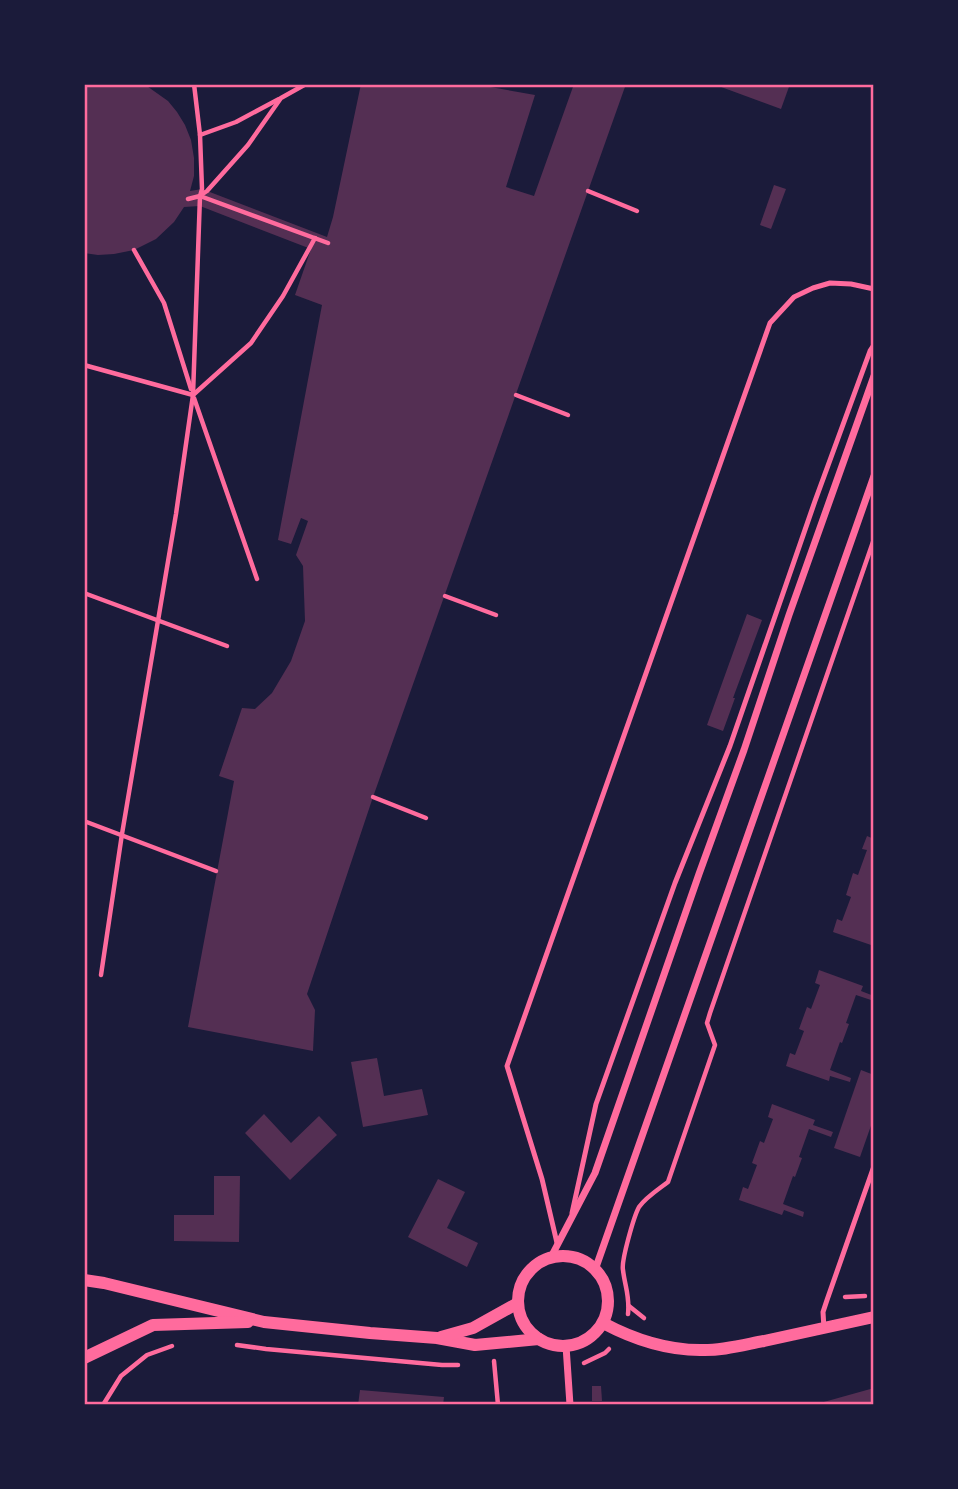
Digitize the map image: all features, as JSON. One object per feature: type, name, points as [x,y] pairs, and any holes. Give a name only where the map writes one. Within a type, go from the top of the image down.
[{"type":"street","points":[[550,1259],[556,1243],[595,1173],[874,376]]},
{"type":"street","points":[[595,1270],[874,476]]},
{"type":"street","points":[[563,1257],[575,1258],[595,1270],[608,1295],[608,1305],[603,1323],[595,1333],[585,1340],[566,1346],[539,1339],[528,1330],[518,1303],[523,1281],[530,1271],[550,1259],[563,1257]]},
{"type":"street","points":[[84,1280],[264,1322]]},
{"type":"street","points":[[437,1338],[473,1328],[518,1303]]},
{"type":"street","points":[[603,1323],[646,1342],[701,1351],[736,1347],[874,1317]]},
{"type":"street","points":[[84,1358],[153,1325],[264,1322],[437,1338],[475,1345],[539,1339]]},
{"type":"street","points":[[566,1346],[570,1405]]},
{"type":"lane","points":[[556,1243],[542,1179],[507,1066],[770,323],[794,297],[813,288],[830,283],[874,289]]},
{"type":"lane","points":[[572,1213],[596,1104],[676,883],[730,746],[815,501],[874,345]]},
{"type":"lane","points":[[824,1329],[827,1300],[874,1166]]},
{"type":"path","points":[[101,975],[193,394],[202,189],[200,135],[194,84]]},
{"type":"path","points":[[200,135],[236,122],[306,84]]},
{"type":"path","points":[[188,200],[207,191],[248,145],[281,98]]},
{"type":"path","points":[[588,191],[637,211]]},
{"type":"path","points":[[200,196],[328,243]]},
{"type":"path","points":[[193,394],[251,342],[284,296],[315,238]]},
{"type":"path","points":[[134,250],[164,303],[257,579]]},
{"type":"path","points":[[84,365],[193,394]]},
{"type":"path","points":[[516,395],[568,415]]},
{"type":"path","points":[[629,1306],[628,1288],[622,1268],[629,1236],[639,1208],[668,1182],[715,1045],[707,1023],[710,1013],[874,539]]},
{"type":"path","points":[[84,593],[227,646]]},
{"type":"path","points":[[445,596],[496,615]]},
{"type":"path","points":[[373,797],[426,818]]},
{"type":"path","points":[[84,821],[216,871]]},
{"type":"path","points":[[827,1300],[874,1296]]},
{"type":"path","points":[[231,1344],[442,1365],[468,1364]]},
{"type":"path","points":[[103,1405],[121,1376],[147,1355],[177,1345]]},
{"type":"path","points":[[567,1368],[590,1362],[605,1353]]},
{"type":"path","points":[[494,1363],[505,1362]]},
{"type":"building","points":[[84,84],[144,84],[168,101],[185,125],[191,140],[194,176],[190,191],[202,189],[327,237],[361,84],[474,84],[535,95],[506,187],[534,196],[574,84],[626,84],[373,797],[307,994],[315,1010],[313,1051],[188,1027],[234,781],[219,776],[242,708],[255,709],[272,693],[291,661],[305,621],[303,566],[296,555],[308,521],[301,518],[291,544],[278,540],[322,305],[295,295],[311,249],[200,206],[184,207],[174,222],[156,239],[134,250],[98,255],[84,253]]},
{"type":"building","points":[[713,84],[790,84],[781,109]]},
{"type":"building","points":[[774,185],[786,189],[771,229],[760,225]]},
{"type":"building","points":[[747,614],[762,620],[723,731],[707,725]]},
{"type":"building","points":[[867,836],[874,839],[874,946],[833,932],[837,919],[842,921],[851,897],[846,895],[853,873],[858,875],[867,850],[862,849]]},
{"type":"building","points":[[819,970],[863,986],[861,991],[874,996],[874,1001],[856,995],[846,1023],[849,1024],[830,1070],[851,1078],[850,1082],[830,1076],[829,1081],[786,1066],[790,1053],[795,1055],[804,1031],[799,1029],[807,1007],[811,1009],[820,985],[815,983]]},
{"type":"building","points":[[377,1058],[384,1096],[422,1089],[428,1115],[363,1127],[351,1062]]},
{"type":"building","points":[[861,1070],[874,1075],[874,1117],[860,1157],[834,1148]]},
{"type":"building","points":[[772,1104],[815,1120],[813,1125],[833,1132],[831,1137],[809,1129],[799,1157],[802,1158],[783,1204],[804,1212],[803,1217],[784,1210],[782,1215],[739,1200],[743,1187],[748,1189],[757,1165],[752,1163],[760,1141],[764,1143],[773,1119],[768,1117]]},
{"type":"building","points":[[264,1114],[291,1143],[319,1116],[337,1135],[290,1180],[245,1133]]},
{"type":"building","points":[[214,1176],[240,1176],[239,1242],[174,1241],[174,1215],[214,1215]]},
{"type":"building","points":[[438,1179],[465,1192],[447,1228],[478,1243],[467,1267],[408,1237]]},
{"type":"building","points":[[592,1386],[601,1386],[602,1401],[592,1401]]},
{"type":"building","points":[[874,1388],[874,1402],[870,1403],[871,1405],[813,1405]]},
{"type":"building","points":[[360,1390],[444,1397],[443,1405],[358,1405]]}]
